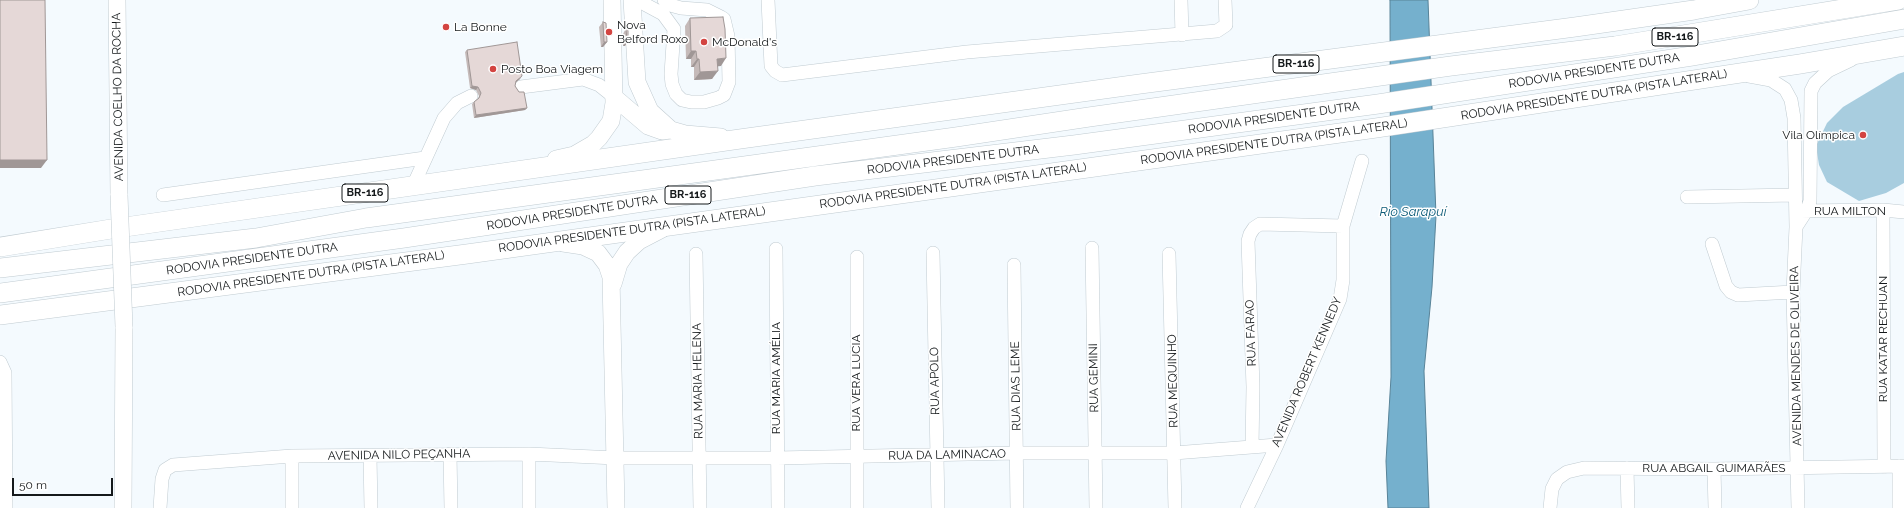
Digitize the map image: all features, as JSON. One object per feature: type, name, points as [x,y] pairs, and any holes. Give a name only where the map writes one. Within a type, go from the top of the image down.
[{"type":"highway","name":"BR-116","points":[[0,247],[111,229],[740,139],[1604,23],[1750,0]]},
{"type":"highway","name":"RODOVIA PRESIDENTE DUTRA","points":[[0,268],[256,238],[366,218],[1451,66],[1615,46],[1898,0]]},
{"type":"highway","name":"RODOVIA PRESIDENTE DUTRA","points":[[0,293],[404,238],[815,176],[1074,145],[1378,104],[1692,56],[1904,19]]},
{"type":"highway","name":"RODOVIA PRESIDENTE DUTRA (PISTA LATERAL)","points":[[0,315],[550,242],[1376,128],[1863,54],[1904,46]]},
{"type":"main road","name":"AVENIDA COELHO DA ROCHA","points":[[117,0],[119,195],[124,327],[123,508]]},
{"type":"main road","points":[[508,173],[574,155],[593,144],[611,120],[614,111],[612,0]]},
{"type":"main road","points":[[632,0],[638,90],[650,111],[671,130]]},
{"type":"main road","points":[[614,97],[648,126],[662,131],[671,130],[685,134],[740,139]]},
{"type":"main road","points":[[613,284],[620,264],[627,252],[639,241],[671,225]]},
{"type":"main road","points":[[550,242],[583,246],[598,253],[607,265],[613,284],[616,508]]},
{"type":"street","points":[[637,0],[664,14],[674,29],[671,74],[672,84],[676,94],[682,100],[691,102],[704,102],[718,98],[724,94],[729,82],[728,36],[724,19],[721,16],[707,10],[680,8],[670,5],[664,0]]},
{"type":"street","points":[[768,0],[771,66],[775,71],[782,75],[967,52],[1217,31],[1226,25],[1225,0]]},
{"type":"street","points":[[1181,0],[1182,34]]},
{"type":"street","name":"AVENIDA MENDES DE OLIVEIRA","points":[[1798,508],[1793,292],[1796,227],[1801,211],[1810,193],[1811,91],[1815,82],[1828,70],[1863,54]]},
{"type":"street","points":[[1735,73],[1771,80],[1780,84],[1788,93],[1791,100],[1794,118],[1795,195],[1801,211]]},
{"type":"street","points":[[521,87],[583,79],[599,85],[614,97]]},
{"type":"street","points":[[413,186],[447,114],[457,103],[471,96]]},
{"type":"street","points":[[163,195],[425,158]]},
{"type":"street","name":"AVENIDA ROBERT KENNEDY","points":[[1247,508],[1278,445],[1340,299],[1343,280],[1343,226],[1362,161]]},
{"type":"street","points":[[1687,197],[1795,195]]},
{"type":"street","name":"RUA MILTON","points":[[1801,211],[1883,210],[1904,212]]},
{"type":"street","name":"RUA KATAR RECHUAN","points":[[1883,210],[1884,467]]},
{"type":"street","name":"RUA FARAO","points":[[1252,447],[1253,388],[1248,241],[1250,234],[1254,228],[1260,224],[1343,226]]},
{"type":"street","points":[[1712,244],[1726,286],[1731,292],[1738,295],[1793,292]]},
{"type":"street","name":"RUA GEMINI","points":[[1092,248],[1096,508]]},
{"type":"street","name":"RUA MARIA AMÉLIA","points":[[776,249],[778,508]]},
{"type":"street","name":"RUA APOLO","points":[[933,253],[938,508]]},
{"type":"street","name":"RUA MARIA HELENA","points":[[696,254],[700,508]]},
{"type":"street","name":"RUA MEQUINHO","points":[[1170,254],[1175,508]]},
{"type":"street","name":"RUA VERA LUCIA","points":[[857,257],[857,508]]},
{"type":"street","name":"RUA DIAS LEME","points":[[1014,264],[1017,508]]},
{"type":"street","points":[[0,362],[5,373],[6,508]]},
{"type":"street","name":"RUA DA LAMINACAO","points":[[616,458],[777,458],[1016,453],[1174,453],[1278,445]]},
{"type":"street","points":[[450,454],[451,508]]},
{"type":"street","name":"AVENIDA NILO PEÇANHA","points":[[160,508],[162,479],[165,470],[172,465],[183,463],[292,456],[450,454],[529,454],[616,458]]},
{"type":"street","points":[[528,508],[529,454]]},
{"type":"street","points":[[292,456],[292,508]]},
{"type":"street","points":[[370,456],[371,508]]},
{"type":"street","points":[[1899,508],[1902,466]]},
{"type":"street","name":"RUA ABGAIL GUIMARÃES","points":[[1550,508],[1552,489],[1557,479],[1567,472],[1584,468],[1714,469],[1902,466]]},
{"type":"street","points":[[1627,468],[1628,508]]},
{"type":"street","points":[[1714,469],[1715,508]]},
{"type":"shaded area","name":"Vila Olímpica","points":[[1904,72],[1904,183],[1886,193],[1859,201],[1827,182],[1819,165],[1816,146],[1827,123],[1843,107],[1898,74]]},
{"type":"water","name":"Rio Sarapuí","points":[[1390,0],[1428,0],[1436,216],[1432,287],[1424,371],[1429,508],[1388,508],[1386,461],[1391,377]]},
{"type":"building","points":[[0,0],[45,0],[47,160],[0,160]]},
{"type":"building","name":"McDonald's","points":[[723,17],[726,58],[717,59],[718,71],[700,72],[699,59],[697,59],[696,51],[691,51],[690,18]]},
{"type":"building","points":[[603,22],[606,23],[607,42],[604,42]]},
{"type":"building","points":[[626,28],[628,29],[627,41]]},
{"type":"building","name":"Posto Boa Viagem","points":[[517,42],[522,76],[516,81],[515,86],[519,92],[524,92],[527,108],[476,115],[474,102],[479,98],[481,93],[478,87],[472,86],[467,50]]},
{"type":"place","name":"La Bonne","points":[[446,27]]},
{"type":"place","name":"Nova Belford Roxo","points":[[609,32]]},
{"type":"place","name":"McDonald's","points":[[704,42]]},
{"type":"place","name":"Posto Boa Viagem","points":[[493,69]]},
{"type":"place","name":"Vila Olímpica","points":[[1863,135]]}]
